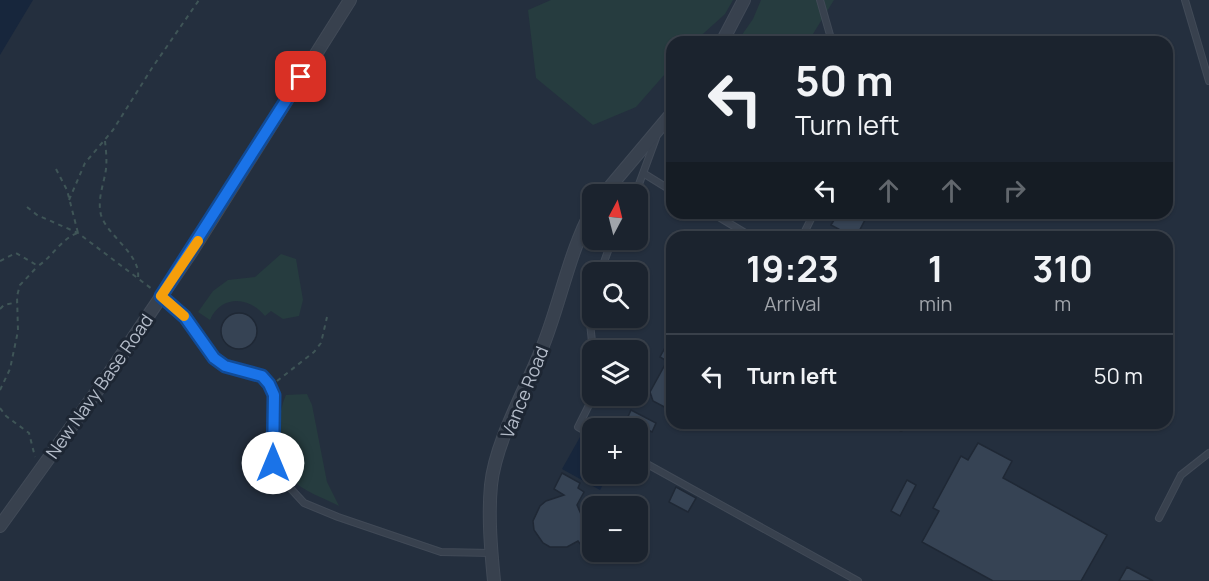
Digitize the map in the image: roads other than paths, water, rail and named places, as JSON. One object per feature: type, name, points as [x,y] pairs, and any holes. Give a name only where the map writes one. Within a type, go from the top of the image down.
[{"type":"street","name":"New Navy Base Road","points":[[0,526],[161,296],[350,0]]},
{"type":"street","points":[[725,36],[744,0]]},
{"type":"street","points":[[612,184],[666,120]]},
{"type":"street","name":"Vance Road","points":[[494,581],[491,553],[491,484],[498,454],[547,336],[582,229]]},
{"type":"lane","points":[[820,0],[830,36]]},
{"type":"lane","points":[[1185,0],[1209,81]]},
{"type":"lane","points":[[639,184],[659,129]]},
{"type":"lane","points":[[643,173],[666,187]]},
{"type":"lane","points":[[722,219],[742,231]]},
{"type":"lane","points":[[161,296],[185,317],[214,358],[225,366],[262,376],[270,386],[274,406],[273,463],[281,478],[304,503],[338,518],[441,552],[491,553]]},
{"type":"lane","points":[[1159,518],[1180,475],[1209,453]]},
{"type":"lane","points":[[648,465],[858,581]]},
{"type":"water","points":[[0,0],[33,0],[0,55]]},
{"type":"water","points":[[580,437],[582,438],[582,480],[562,469]]},
{"type":"water","points":[[589,484],[603,484],[600,490]]}]
